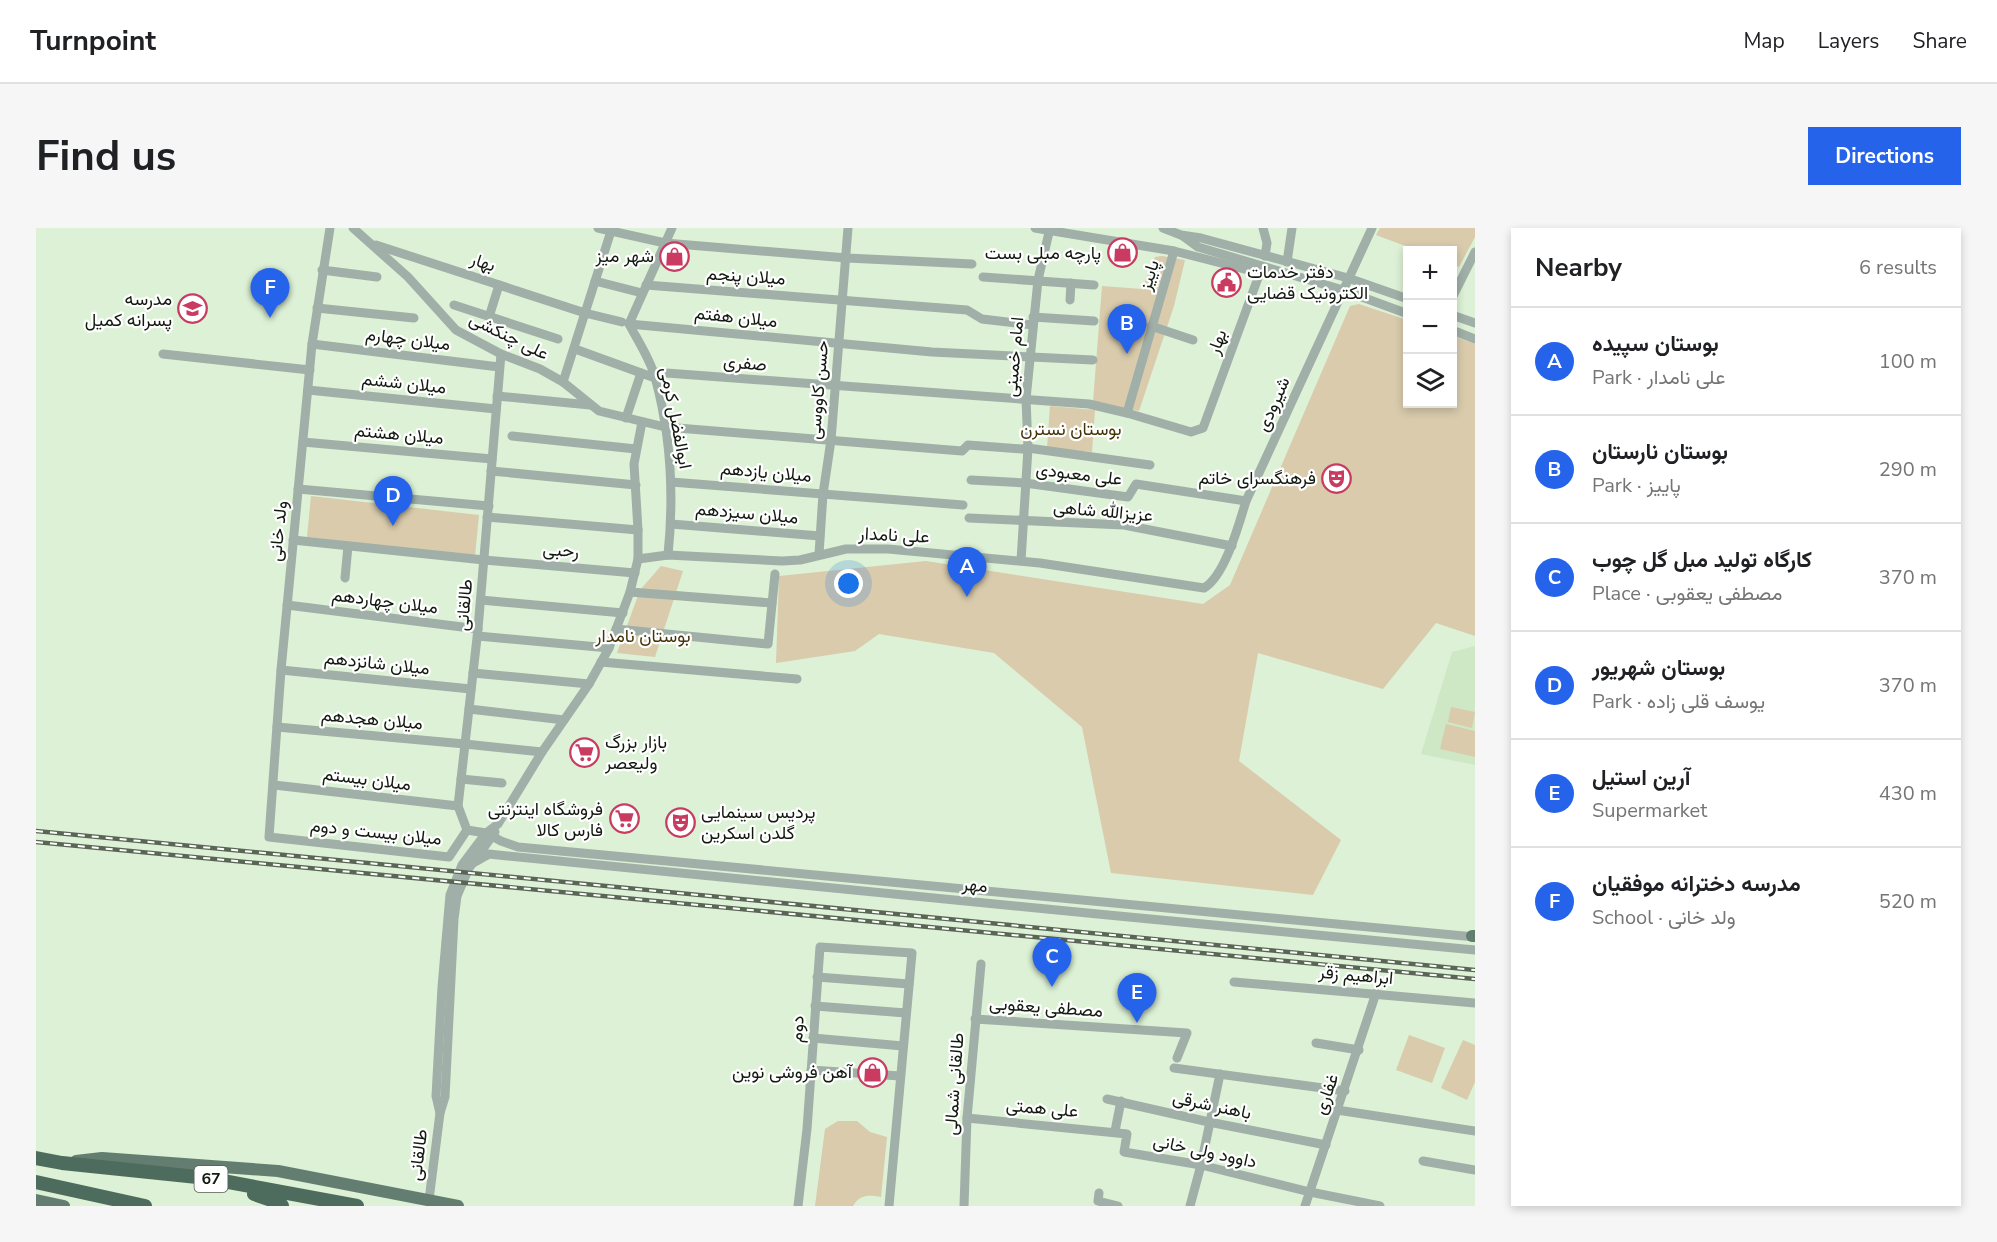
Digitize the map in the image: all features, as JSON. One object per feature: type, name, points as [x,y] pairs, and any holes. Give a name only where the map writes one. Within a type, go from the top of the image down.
[{"type":"highway","name":"67","points":[[36,1158],[62,1163],[207,1178],[355,1205]]},
{"type":"highway","points":[[207,1178],[280,1203],[282,1206]]},
{"type":"highway","points":[[36,1182],[146,1206]]},
{"type":"highway","points":[[334,1206],[355,1205]]},
{"type":"main road","points":[[62,1163],[102,1158],[278,1171],[458,1206]]},
{"type":"main road","points":[[36,1200],[64,1206]]},
{"type":"street","name":"ولد خانی","points":[[269,837],[281,670],[312,344],[330,228]]},
{"type":"street","name":"علی چنکشی","points":[[353,228],[408,277],[456,330],[501,354],[540,369],[564,382],[599,411],[665,427],[962,451],[968,445],[1028,448],[1150,465]]},
{"type":"street","points":[[598,228],[665,243],[847,258],[972,264]]},
{"type":"street","points":[[626,323],[672,228]]},
{"type":"street","name":"حسن کاووسی","points":[[819,554],[823,494],[831,440],[848,228]]},
{"type":"street","points":[[1035,228],[1174,251],[1248,270],[1262,267]]},
{"type":"street","points":[[1161,249],[1164,228],[1181,235],[1198,247],[1342,290],[1403,313]]},
{"type":"street","points":[[1263,228],[1267,243],[1265,256]]},
{"type":"street","points":[[1287,262],[1292,228]]},
{"type":"street","name":"شیرودی","points":[[1232,546],[1246,501],[1372,228]]},
{"type":"street","points":[[564,382],[612,230]]},
{"type":"street","name":"امام خمینی","points":[[1021,561],[1028,448],[1026,399],[1038,280],[1049,230]]},
{"type":"street","points":[[1181,235],[1201,238],[1348,278],[1403,298]]},
{"type":"street","name":"بهار","points":[[370,244],[585,313],[626,323]]},
{"type":"street","name":"پاییز","points":[[1127,413],[1174,251]]},
{"type":"street","points":[[1457,288],[1475,252]]},
{"type":"street","name":"بهار","points":[[1127,413],[1191,432],[1203,428],[1262,267]]},
{"type":"street","points":[[322,270],[377,277]]},
{"type":"street","points":[[1465,273],[1475,276]]},
{"type":"street","points":[[983,277],[1094,285]]},
{"type":"street","name":"میلان پنجم","points":[[596,281],[644,289],[843,300],[967,310],[982,319],[1094,321]]},
{"type":"street","points":[[1070,300],[1071,283]]},
{"type":"street","points":[[489,317],[499,285]]},
{"type":"street","points":[[454,305],[558,339]]},
{"type":"street","points":[[317,308],[414,318]]},
{"type":"street","points":[[1457,317],[1475,323]]},
{"type":"street","name":"میلان هفتم","points":[[626,323],[839,344]]},
{"type":"street","name":"ابوالفضل کرمی","points":[[626,323],[654,375],[665,427],[671,482],[668,555]]},
{"type":"street","points":[[1151,326],[1193,340]]},
{"type":"street","points":[[1457,332],[1475,339]]},
{"type":"street","name":"میلان چهارم","points":[[312,344],[499,367]]},
{"type":"street","points":[[839,344],[932,352],[1093,360]]},
{"type":"street","name":"صفری","points":[[575,349],[641,373],[654,375],[834,386]]},
{"type":"street","points":[[163,354],[310,370]]},
{"type":"street","name":"طالقانی","points":[[466,830],[458,806],[478,633],[501,354]]},
{"type":"street","points":[[626,418],[641,373]]},
{"type":"street","points":[[834,386],[1089,404],[1127,413]]},
{"type":"street","name":"میلان ششم","points":[[308,390],[496,409]]},
{"type":"street","points":[[497,396],[591,405]]},
{"type":"street","points":[[542,752],[589,684],[609,648],[630,592],[638,559],[634,464],[642,422]]},
{"type":"street","points":[[512,436],[636,449]]},
{"type":"street","name":"میلان هشتم","points":[[303,442],[492,459]]},
{"type":"street","points":[[491,471],[636,485]]},
{"type":"street","name":"علی معبودی","points":[[971,480],[1025,483],[1128,497],[1136,484],[1246,501]]},
{"type":"street","name":"میلان یازدهم","points":[[671,482],[963,505]]},
{"type":"street","points":[[298,489],[489,506]]},
{"type":"street","points":[[487,517],[638,530]]},
{"type":"street","name":"عزیزالله شاهی","points":[[969,518],[1124,525],[1232,546]]},
{"type":"street","name":"میلان سیزدهم","points":[[671,524],[820,536]]},
{"type":"street","name":"رحبی","points":[[293,540],[635,573]]},
{"type":"street","points":[[345,578],[348,546]]},
{"type":"street","name":"علی نامدار","points":[[638,559],[668,555],[782,561],[800,560],[846,549],[866,548],[1021,561],[1204,588],[1211,584],[1232,546]]},
{"type":"street","points":[[616,629],[768,644],[775,574]]},
{"type":"street","points":[[630,592],[772,603]]},
{"type":"street","points":[[481,600],[622,613]]},
{"type":"street","name":"میلان چهاردهم","points":[[287,605],[478,633]]},
{"type":"street","points":[[478,633],[609,648]]},
{"type":"street","points":[[601,662],[797,679]]},
{"type":"street","name":"میلان شانزدهم","points":[[281,670],[471,689]]},
{"type":"street","points":[[472,673],[589,684]]},
{"type":"street","points":[[469,708],[564,720]]},
{"type":"street","name":"میلان هجدهم","points":[[277,728],[542,752]]},
{"type":"street","name":"طالقانی","points":[[429,1200],[440,1113],[445,1097],[457,896],[469,868],[493,837],[498,824],[542,752]]},
{"type":"street","points":[[461,779],[501,783]]},
{"type":"street","name":"میلان بیستم","points":[[274,785],[458,806]]},
{"type":"street","points":[[466,830],[493,837],[496,842],[492,846],[498,855]]},
{"type":"street","name":"میلان بیست و دوم","points":[[269,837],[449,857],[466,830]]},
{"type":"street","name":"طالقانی","points":[[440,1113],[436,1096],[450,895],[462,865],[493,837]]},
{"type":"street","name":"مهر","points":[[493,837],[518,847],[895,894],[1475,950]]},
{"type":"street","name":"مهر","points":[[473,863],[489,854],[656,865],[895,883],[1474,937]]},
{"type":"street","points":[[895,883],[895,894]]},
{"type":"street","name":"دوم","points":[[798,1206],[807,1129],[820,947],[912,953],[909,984]]},
{"type":"street","name":"طالقانی شمالی","points":[[964,1206],[967,1118],[981,964]]},
{"type":"street","points":[[817,977],[909,984],[889,1206]]},
{"type":"street","name":"ابراهیم زقر","points":[[1234,982],[1475,1003]]},
{"type":"street","name":"غفاری","points":[[1305,1206],[1359,1050],[1376,993]]},
{"type":"street","points":[[815,1006],[906,1013]]},
{"type":"street","name":"مصطفی یعقوبی","points":[[975,1019],[1187,1033],[1175,1063],[1220,1074]]},
{"type":"street","points":[[813,1038],[903,1046]]},
{"type":"street","points":[[1316,1043],[1359,1050]]},
{"type":"street","points":[[811,1070],[900,1077]]},
{"type":"street","points":[[1190,1206],[1220,1074],[1345,1090]]},
{"type":"street","name":"باهنر شرقی","points":[[1107,1099],[1326,1145]]},
{"type":"street","points":[[1115,1131],[1120,1101]]},
{"type":"street","points":[[1337,1110],[1475,1131]]},
{"type":"street","name":"علی همتی","points":[[967,1118],[1115,1131]]},
{"type":"street","name":"داوود ولی خانی","points":[[1115,1131],[1127,1134],[1124,1152],[1201,1165],[1310,1192],[1380,1206]]},
{"type":"street","points":[[1422,1161],[1475,1170]]},
{"type":"street","points":[[1098,1197],[1118,1206]]},
{"type":"shaded area","points":[[1475,646],[1475,765],[1421,754],[1452,652]]},
{"type":"green space","points":[[1380,228],[1475,228],[1475,237],[1459,267],[1457,266],[1457,246],[1405,246],[1376,235]]},
{"type":"green space","points":[[1155,257],[1185,260],[1174,306],[1139,411],[1093,402],[1102,286],[1142,289]]},
{"type":"green space","points":[[1359,304],[1403,319],[1403,408],[1457,408],[1457,337],[1475,344],[1475,636],[1436,623],[1383,689],[1258,653],[1239,761],[1341,840],[1313,895],[1111,873],[1082,727],[994,653],[879,634],[855,651],[776,663],[779,576],[926,561],[1203,604],[1230,585],[1350,306]]},
{"type":"green space","name":"بوستان نسترن","points":[[1050,406],[1095,410],[1092,452],[1047,448]]},
{"type":"green space","points":[[311,496],[479,515],[475,556],[307,537]]},
{"type":"green space","name":"بوستان نامدار","points":[[661,566],[683,571],[655,657],[617,653],[640,590]]},
{"type":"green space","points":[[1451,707],[1475,712],[1472,728],[1448,722]]},
{"type":"green space","points":[[1446,724],[1475,731],[1475,757],[1440,749]]},
{"type":"green space","points":[[1409,1035],[1445,1048],[1432,1083],[1396,1070]]},
{"type":"green space","points":[[1463,1040],[1475,1045],[1475,1082],[1467,1100],[1441,1088]]},
{"type":"green space","points":[[838,1121],[857,1121],[870,1132],[887,1137],[881,1197],[865,1196],[853,1206],[815,1206],[825,1129]]},
{"type":"railway","points":[[36,831],[1475,970]]},
{"type":"railway","points":[[36,842],[1475,979]]},
{"type":"place","name":"پارچه مبلی بست","points":[[1122,253]]},
{"type":"place","name":"شهر میز","points":[[675,256]]},
{"type":"place","name":"دفتر خدمات الکترونیک قضایی","points":[[1226,282]]},
{"type":"place","name":"مدرسه پسرانه کمیل","points":[[193,309]]},
{"type":"place","name":"مدرسه دخترانه موفقیان","points":[[270,318]]},
{"type":"place","name":"بوستان نارستان","points":[[1127,354]]},
{"type":"place","name":"فرهنگسرای خاتم","points":[[1337,478]]},
{"type":"place","name":"بوستان شهریور","points":[[393,526]]},
{"type":"place","name":"بوستان سپیده","points":[[967,597]]},
{"type":"place","name":"بازار بزرگ ولیعصر","points":[[584,752]]},
{"type":"place","name":"فروشگاه اینترنتی فارس کالا","points":[[624,819]]},
{"type":"place","name":"پردیس سینمایی گلدن اسکرین","points":[[680,822]]},
{"type":"place","name":"کارگاه تولید مبل گل چوب","points":[[1052,987]]},
{"type":"place","name":"آرین استیل","points":[[1137,1023]]},
{"type":"place","name":"آهن فروشی نوین","points":[[873,1072]]}]
